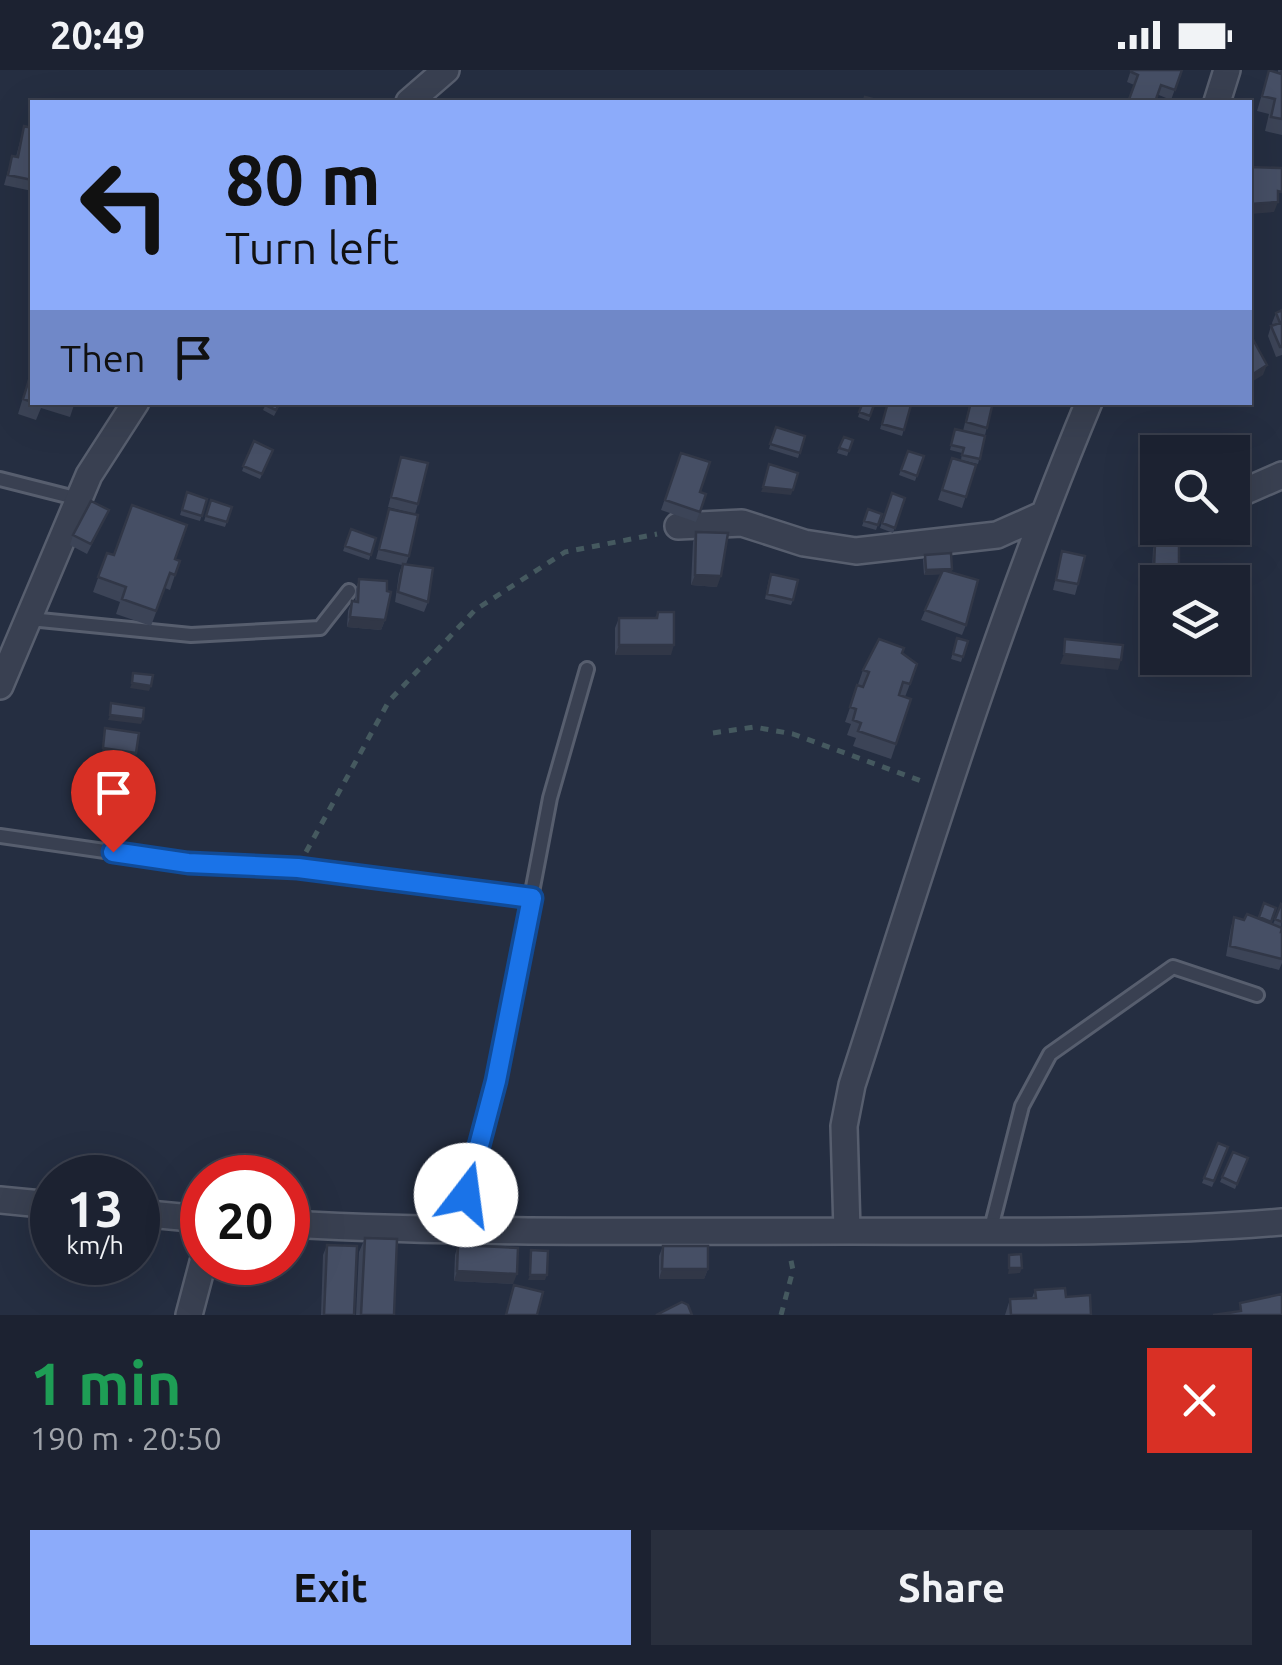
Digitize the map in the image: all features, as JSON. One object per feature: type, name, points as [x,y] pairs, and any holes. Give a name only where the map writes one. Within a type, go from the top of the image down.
[{"type":"street","points":[[411,100],[446,70]]},
{"type":"street","points":[[1218,100],[1227,70]]},
{"type":"street","points":[[0,686],[79,499],[134,405]]},
{"type":"street","points":[[847,1231],[844,1126],[852,1084],[945,790],[1042,516],[1088,405]]},
{"type":"street","points":[[1250,489],[1282,476]]},
{"type":"street","points":[[678,526],[742,523],[804,543],[856,551],[997,535],[1042,516]]},
{"type":"street","points":[[0,1200],[30,1203]]},
{"type":"street","points":[[310,1225],[456,1233],[990,1234],[1162,1232],[1282,1222]]},
{"type":"street","points":[[189,1315],[197,1285]]},
{"type":"lane","points":[[0,479],[79,499]]},
{"type":"lane","points":[[30,619],[192,634],[320,628],[349,591]]},
{"type":"lane","points":[[456,1233],[496,1081],[550,798],[587,669]]},
{"type":"lane","points":[[0,836],[188,863],[298,868],[532,898]]},
{"type":"lane","points":[[990,1234],[1022,1106],[1050,1054],[1173,967],[1257,995]]},
{"type":"path","points":[[298,868],[389,701],[475,610],[565,552],[644,539],[678,526]]},
{"type":"path","points":[[713,733],[754,727],[792,734],[945,790]]},
{"type":"path","points":[[781,1315],[794,1270],[785,1234]]},
{"type":"building","points":[[1182,70],[1175,90],[1161,85],[1156,100],[1129,100],[1138,75],[1131,72]]},
{"type":"building","points":[[1269,70],[1281,74],[1282,70],[1282,119],[1271,117],[1275,99],[1262,96]]},
{"type":"building","points":[[24,126],[30,128],[30,180],[8,175],[12,156],[18,157]]},
{"type":"building","points":[[1252,167],[1282,168],[1278,202],[1252,204]]},
{"type":"building","points":[[1282,310],[1280,347],[1271,326],[1280,323],[1276,313]]},
{"type":"building","points":[[1252,338],[1267,365],[1252,375]]},
{"type":"building","points":[[30,376],[30,401],[23,399]]},
{"type":"building","points":[[862,405],[874,405],[870,416],[859,412]]},
{"type":"building","points":[[887,405],[911,405],[904,430],[882,424]]},
{"type":"building","points":[[970,405],[992,405],[987,428],[966,422]]},
{"type":"building","points":[[776,427],[805,436],[800,453],[770,444]]},
{"type":"building","points":[[955,429],[985,436],[980,459],[962,455],[964,448],[951,445]]},
{"type":"building","points":[[844,437],[853,440],[849,451],[839,448]]},
{"type":"building","points":[[254,441],[273,450],[262,474],[243,466]]},
{"type":"building","points":[[908,451],[924,456],[917,476],[901,470]]},
{"type":"building","points":[[681,453],[710,462],[700,492],[706,494],[700,512],[665,500]]},
{"type":"building","points":[[401,457],[428,463],[418,504],[391,497]]},
{"type":"building","points":[[952,458],[976,465],[966,497],[942,490]]},
{"type":"building","points":[[769,464],[798,473],[793,490],[763,487]]},
{"type":"building","points":[[187,492],[207,499],[202,516],[182,510]]},
{"type":"building","points":[[892,493],[905,498],[895,528],[882,523]]},
{"type":"building","points":[[211,500],[232,507],[227,522],[206,516]]},
{"type":"building","points":[[91,501],[109,510],[91,544],[73,535]]},
{"type":"building","points":[[132,505],[187,525],[175,559],[180,561],[175,575],[170,573],[156,611],[122,599],[126,587],[98,577],[107,553],[114,555]]},
{"type":"building","points":[[389,509],[418,515],[409,556],[379,549]]},
{"type":"building","points":[[868,509],[882,514],[878,525],[864,521]]},
{"type":"building","points":[[351,529],[376,538],[371,555],[345,546]]},
{"type":"building","points":[[696,532],[728,533],[721,576],[695,575]]},
{"type":"building","points":[[1155,545],[1179,545],[1179,565],[1154,565]]},
{"type":"building","points":[[1062,551],[1085,556],[1078,584],[1056,580]]},
{"type":"building","points":[[951,553],[952,569],[926,570],[925,555]]},
{"type":"building","points":[[403,564],[433,568],[428,602],[398,592]]},
{"type":"building","points":[[943,570],[978,580],[966,625],[925,610]]},
{"type":"building","points":[[771,574],[798,580],[793,600],[767,594]]},
{"type":"building","points":[[359,579],[387,581],[387,591],[391,592],[385,620],[350,617],[352,601],[358,602]]},
{"type":"building","points":[[658,612],[674,612],[674,645],[619,645],[619,618],[657,618]]},
{"type":"building","points":[[957,638],[968,641],[963,657],[953,654]]},
{"type":"building","points":[[879,639],[904,648],[902,653],[917,664],[910,684],[903,682],[899,695],[911,699],[896,744],[858,731],[861,723],[853,720],[856,709],[850,707],[857,685],[863,687],[869,672],[863,670]]},
{"type":"building","points":[[1065,639],[1123,645],[1121,660],[1064,654]]},
{"type":"building","points":[[133,673],[153,675],[151,686],[132,683]]},
{"type":"building","points":[[111,703],[144,708],[143,719],[110,715]]},
{"type":"building","points":[[105,728],[139,733],[136,753],[103,748]]},
{"type":"building","points":[[1264,903],[1276,908],[1271,922],[1259,917]]},
{"type":"building","points":[[1282,905],[1282,922],[1275,919]]},
{"type":"building","points":[[1247,914],[1282,928],[1282,959],[1230,946],[1234,917],[1244,920]]},
{"type":"building","points":[[1218,1143],[1228,1147],[1214,1181],[1204,1178]]},
{"type":"building","points":[[1233,1152],[1248,1158],[1237,1184],[1222,1177]]},
{"type":"building","points":[[365,1238],[397,1239],[394,1315],[361,1315]]},
{"type":"building","points":[[327,1245],[357,1246],[354,1315],[324,1315]]},
{"type":"building","points":[[458,1245],[518,1248],[517,1274],[457,1271]]},
{"type":"building","points":[[663,1246],[708,1246],[708,1269],[662,1269]]},
{"type":"building","points":[[531,1250],[548,1251],[547,1275],[530,1275]]},
{"type":"building","points":[[1021,1254],[1022,1268],[1009,1268],[1009,1255]]},
{"type":"building","points":[[514,1285],[543,1292],[537,1315],[506,1315]]},
{"type":"building","points":[[1065,1288],[1066,1297],[1090,1295],[1091,1315],[1011,1315],[1010,1299],[1036,1298],[1035,1290]]},
{"type":"building","points":[[1282,1294],[1282,1315],[1213,1315],[1241,1311],[1240,1303]]},
{"type":"building","points":[[682,1302],[692,1315],[656,1315]]},
{"type":"route","points":[[113,852],[188,863],[298,868],[392,878],[532,898],[496,1081],[466,1195]]}]
